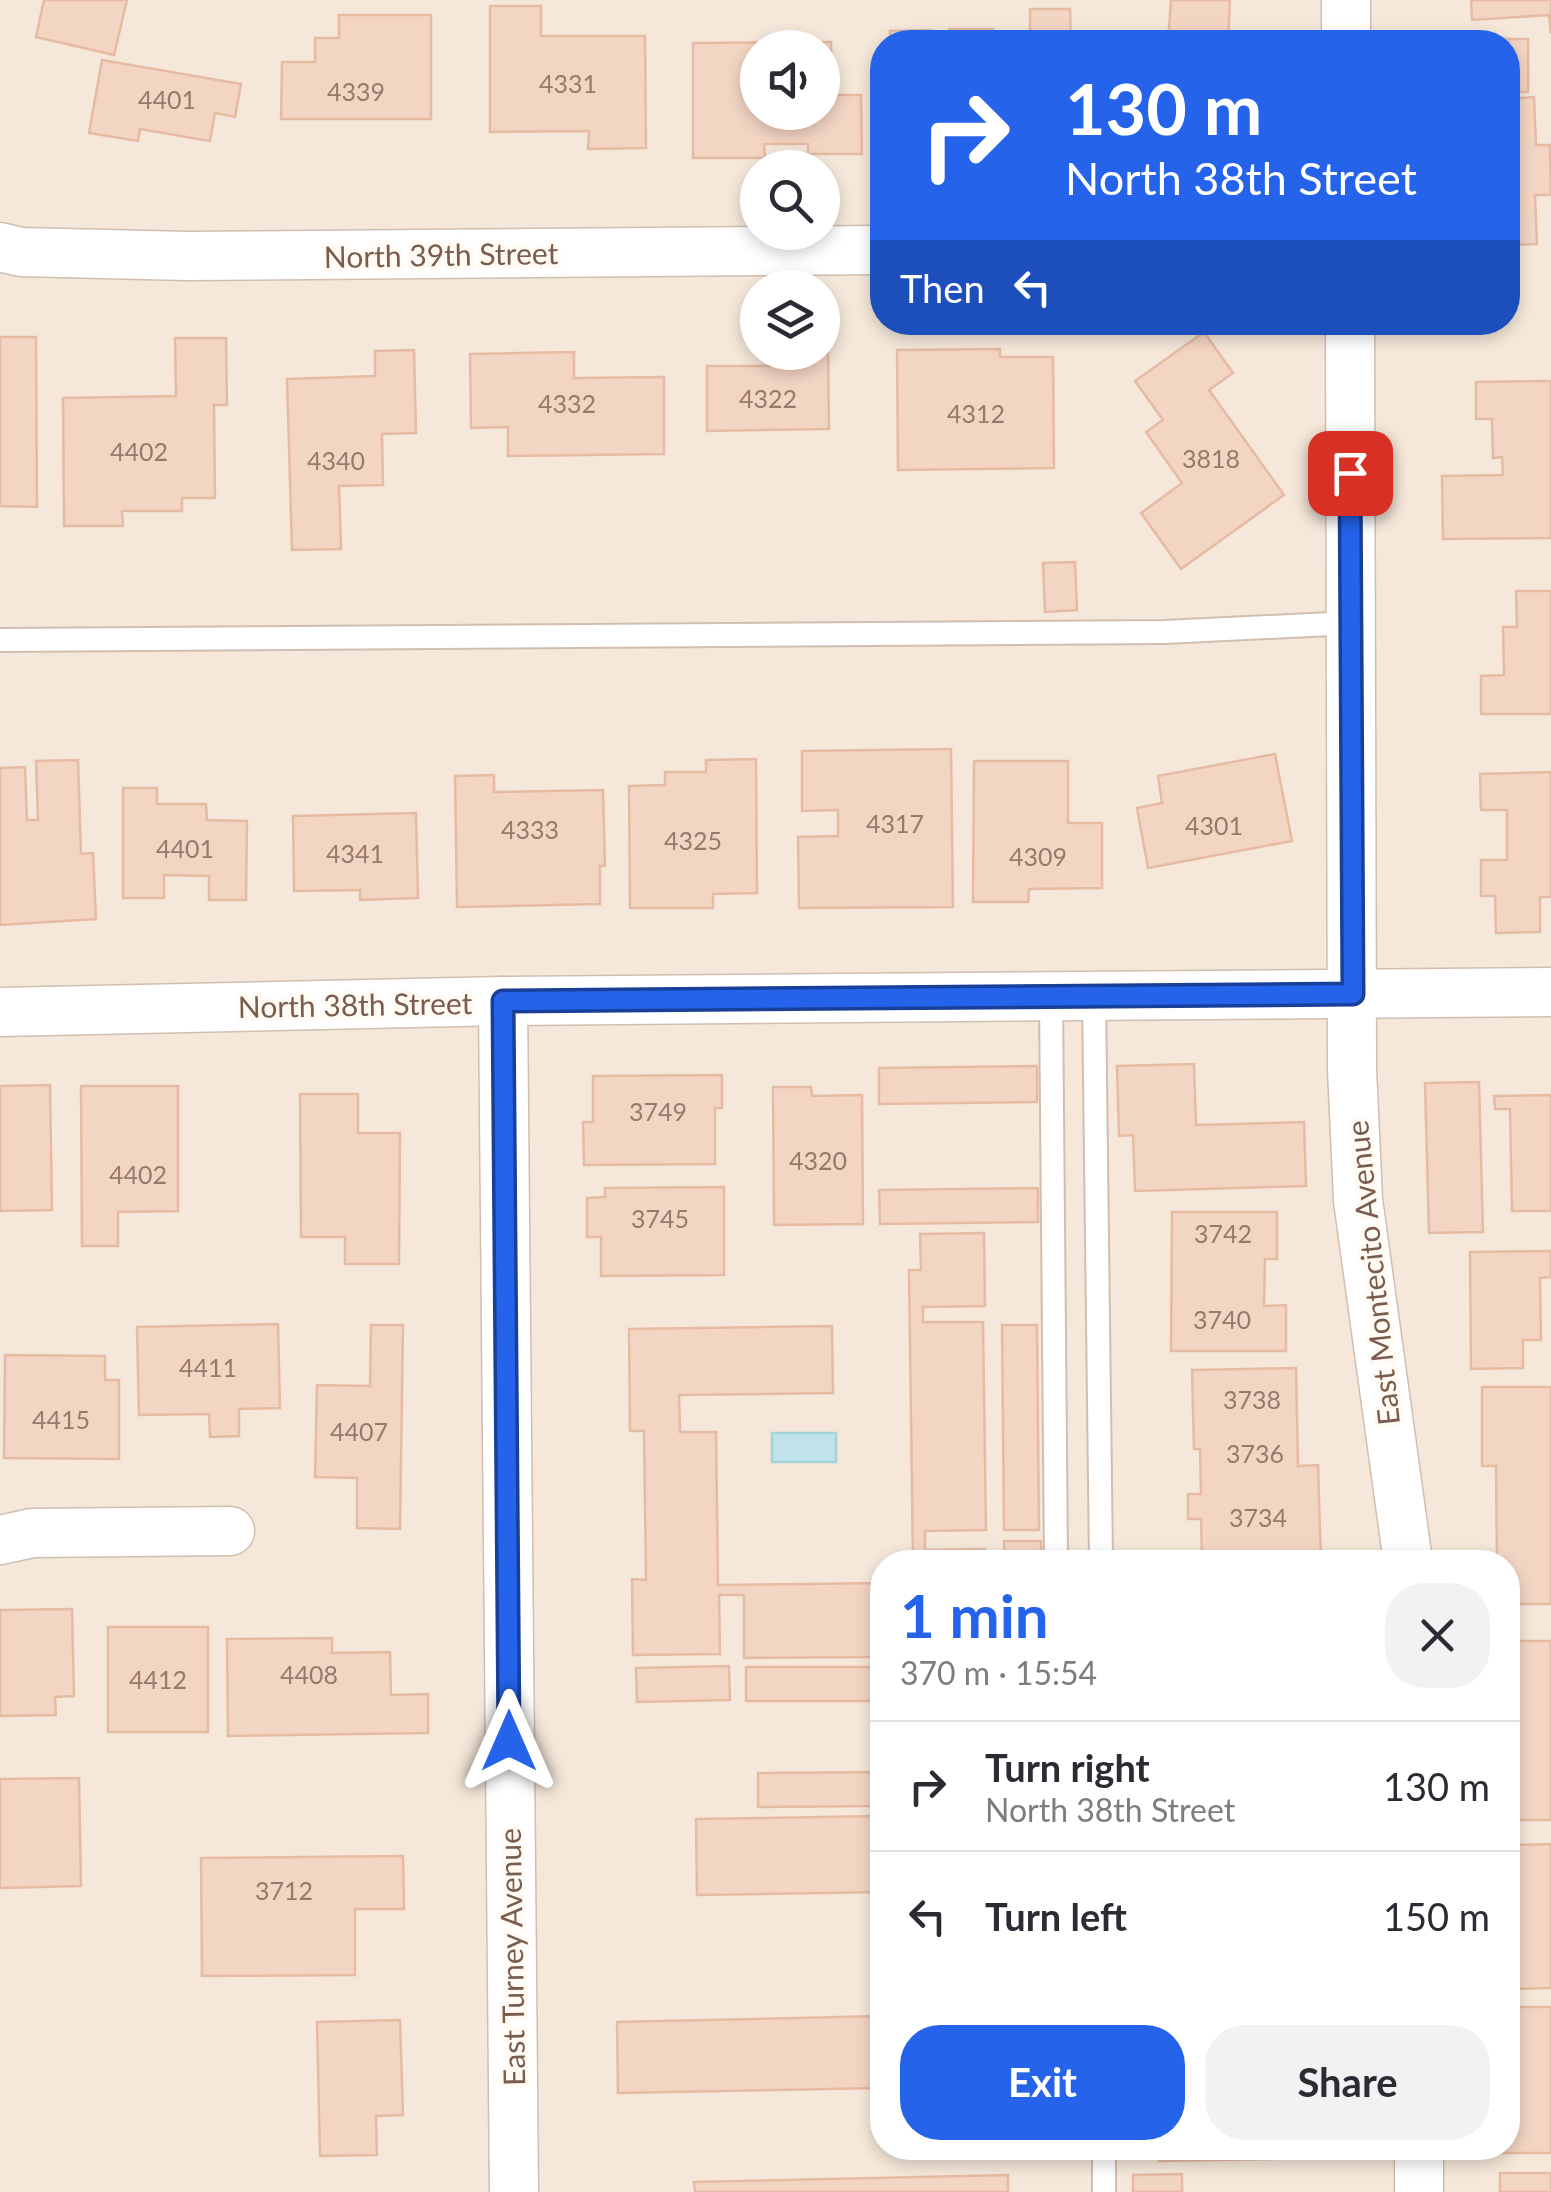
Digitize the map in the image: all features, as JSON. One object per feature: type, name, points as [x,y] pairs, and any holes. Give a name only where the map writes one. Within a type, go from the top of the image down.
[{"type":"street","points":[[1346,0],[1346,30]]},
{"type":"street","name":"North 39th Street","points":[[0,247],[21,252],[186,256],[870,250]]},
{"type":"street","name":"East Montecito Avenue","points":[[1350,335],[1352,1069],[1358,1200],[1406,1550]]},
{"type":"street","name":"North 38th Street","points":[[0,1012],[503,1001],[1551,992]]},
{"type":"street","name":"East Turney Avenue","points":[[503,1001],[514,2192]]},
{"type":"street","points":[[0,1540],[32,1533],[230,1530]]},
{"type":"street","points":[[1419,2160],[1419,2192]]},
{"type":"lane","points":[[0,640],[1165,632],[1351,623]]},
{"type":"lane","points":[[1056,1550],[1073,996]]},
{"type":"lane","points":[[1073,996],[1100,1550]]},
{"type":"lane","points":[[1104,2160],[1104,2192]]},
{"type":"shaded area","points":[[0,0],[1551,0],[1551,2192],[0,2192]]},
{"type":"water","points":[[772,1433],[836,1433],[836,1462],[772,1462]]},
{"type":"building","points":[[44,0],[127,0],[114,55],[36,37]]},
{"type":"building","points":[[1171,0],[1230,0],[1229,30],[1169,30]]},
{"type":"building","points":[[1471,0],[1551,0],[1551,34],[1549,15],[1472,20]]},
{"type":"building","points":[[490,6],[541,6],[541,36],[645,36],[646,148],[588,149],[589,131],[490,132]]},
{"type":"building","points":[[1030,9],[1070,9],[1071,30],[1030,30]]},
{"type":"building","points":[[339,15],[431,15],[431,119],[281,119],[282,62],[315,62],[315,38],[339,38]]},
{"type":"building","points":[[1520,39],[1528,39],[1528,92],[1520,92]]},
{"type":"building","points":[[693,43],[740,43],[740,130],[840,130],[840,95],[861,95],[862,154],[808,150],[808,144],[764,144],[764,150],[740,150],[740,158],[693,158]]},
{"type":"building","points":[[102,60],[241,84],[235,117],[215,113],[210,141],[140,129],[138,141],[89,133]]},
{"type":"building","points":[[1534,97],[1536,145],[1550,145],[1551,195],[1535,195],[1537,244],[1520,245],[1520,98]]},
{"type":"building","points":[[1200,335],[1206,335],[1233,373],[1209,390],[1284,495],[1181,569],[1141,513],[1182,483],[1146,432],[1163,420],[1135,381]]},
{"type":"building","points":[[0,337],[36,337],[37,507],[0,506]]},
{"type":"building","points":[[175,338],[226,338],[227,405],[214,405],[215,498],[182,498],[182,511],[122,511],[123,526],[64,526],[63,398],[176,396]]},
{"type":"building","points":[[1000,349],[1000,357],[1053,357],[1054,468],[898,470],[897,350]]},
{"type":"building","points":[[414,350],[416,433],[382,434],[383,485],[339,486],[341,549],[292,550],[287,379],[375,376],[375,351]]},
{"type":"building","points":[[574,352],[574,378],[664,377],[664,454],[508,456],[508,427],[471,428],[470,354]]},
{"type":"building","points":[[707,366],[828,370],[829,429],[707,431]]},
{"type":"building","points":[[1551,381],[1551,538],[1443,539],[1442,476],[1503,475],[1502,457],[1493,458],[1492,419],[1476,419],[1476,382]]},
{"type":"building","points":[[1075,562],[1077,610],[1045,612],[1043,563]]},
{"type":"building","points":[[1516,591],[1551,591],[1551,714],[1481,714],[1481,676],[1504,675],[1503,627],[1517,627]]},
{"type":"building","points":[[951,749],[953,907],[799,908],[798,837],[838,836],[838,810],[802,811],[802,751]]},
{"type":"building","points":[[1275,754],[1292,841],[1148,868],[1137,808],[1162,803],[1158,776]]},
{"type":"building","points":[[756,759],[757,893],[713,894],[713,908],[630,908],[629,786],[665,785],[665,772],[706,772],[706,760]]},
{"type":"building","points":[[78,760],[81,854],[93,853],[96,919],[0,925],[0,768],[25,767],[27,820],[38,820],[36,761]]},
{"type":"building","points":[[974,761],[1068,761],[1068,823],[1102,823],[1102,888],[1029,889],[1028,902],[973,902]]},
{"type":"building","points":[[1551,772],[1551,897],[1540,897],[1540,932],[1496,933],[1495,896],[1481,896],[1481,860],[1507,860],[1507,810],[1481,810],[1480,774]]},
{"type":"building","points":[[494,775],[494,792],[603,790],[605,866],[600,866],[600,904],[457,907],[455,776]]},
{"type":"building","points":[[123,788],[157,788],[157,804],[206,804],[207,820],[247,821],[246,900],[209,900],[209,876],[164,875],[164,898],[123,898]]},
{"type":"building","points":[[416,813],[418,898],[360,900],[360,890],[294,891],[293,816]]},
{"type":"building","points":[[1194,1064],[1196,1125],[1304,1122],[1306,1186],[1135,1191],[1133,1135],[1119,1136],[1117,1066]]},
{"type":"building","points":[[1037,1066],[1037,1102],[879,1104],[879,1068]]},
{"type":"building","points":[[722,1075],[722,1108],[715,1108],[715,1164],[584,1165],[583,1122],[593,1122],[593,1076]]},
{"type":"building","points":[[1479,1082],[1483,1232],[1429,1233],[1425,1083]]},
{"type":"building","points":[[50,1085],[52,1210],[0,1211],[0,1086]]},
{"type":"building","points":[[81,1086],[178,1086],[178,1211],[118,1212],[118,1246],[82,1246]]},
{"type":"building","points":[[773,1087],[811,1087],[812,1096],[862,1095],[863,1224],[774,1225]]},
{"type":"building","points":[[300,1094],[358,1094],[358,1133],[400,1133],[399,1264],[345,1264],[345,1237],[301,1237]]},
{"type":"building","points":[[1551,1095],[1551,1211],[1512,1211],[1510,1109],[1495,1109],[1494,1096]]},
{"type":"building","points":[[724,1187],[724,1275],[601,1276],[601,1237],[587,1237],[587,1198],[605,1197],[605,1188]]},
{"type":"building","points":[[1038,1188],[1038,1222],[880,1224],[879,1190]]},
{"type":"building","points":[[1172,1212],[1277,1212],[1277,1259],[1265,1259],[1264,1306],[1286,1305],[1286,1351],[1171,1351]]},
{"type":"building","points":[[984,1233],[985,1306],[923,1307],[923,1322],[983,1322],[986,1530],[925,1531],[925,1550],[913,1550],[909,1270],[921,1270],[920,1234]]},
{"type":"building","points":[[1551,1251],[1551,1277],[1540,1278],[1541,1340],[1523,1340],[1523,1368],[1471,1369],[1470,1252]]},
{"type":"building","points":[[278,1324],[280,1408],[239,1409],[239,1436],[210,1437],[209,1414],[139,1415],[137,1327]]},
{"type":"building","points":[[371,1325],[403,1325],[400,1529],[357,1528],[357,1478],[315,1477],[317,1385],[370,1386]]},
{"type":"building","points":[[1002,1325],[1037,1325],[1039,1530],[1004,1530]]},
{"type":"building","points":[[832,1326],[833,1393],[679,1395],[680,1432],[716,1432],[718,1585],[870,1583],[870,1657],[744,1658],[744,1595],[719,1595],[720,1654],[633,1655],[632,1579],[646,1580],[644,1431],[630,1431],[629,1329]]},
{"type":"building","points":[[5,1355],[105,1356],[105,1380],[119,1380],[119,1459],[4,1458]]},
{"type":"building","points":[[1296,1368],[1298,1466],[1318,1465],[1321,1550],[1202,1550],[1201,1519],[1188,1519],[1188,1494],[1201,1494],[1200,1449],[1194,1449],[1192,1370]]},
{"type":"building","points":[[1482,1387],[1551,1387],[1551,1604],[1520,1604],[1520,1550],[1497,1550],[1496,1466],[1482,1466]]},
{"type":"building","points":[[1004,1541],[1041,1541],[1041,1550],[1004,1550]]},
{"type":"building","points":[[72,1609],[74,1696],[55,1697],[56,1715],[0,1716],[0,1610]]},
{"type":"building","points":[[108,1627],[208,1627],[208,1732],[108,1732]]},
{"type":"building","points":[[332,1638],[332,1653],[390,1652],[391,1695],[428,1694],[428,1733],[228,1736],[227,1639]]},
{"type":"building","points":[[1520,1641],[1551,1641],[1551,1820],[1520,1820]]},
{"type":"building","points":[[729,1666],[730,1700],[637,1702],[636,1668]]},
{"type":"building","points":[[746,1667],[870,1667],[870,1701],[746,1701]]},
{"type":"building","points":[[870,1772],[870,1806],[758,1807],[758,1773]]},
{"type":"building","points":[[79,1778],[81,1886],[0,1888],[0,1779]]},
{"type":"building","points":[[870,1816],[870,1892],[697,1895],[696,1819]]},
{"type":"building","points":[[1551,1844],[1551,1988],[1520,1989],[1520,1845]]},
{"type":"building","points":[[403,1856],[404,1909],[355,1909],[355,1975],[202,1976],[201,1858]]},
{"type":"building","points":[[1520,2007],[1551,2007],[1551,2153],[1520,2153]]},
{"type":"building","points":[[870,2016],[870,2088],[618,2093],[617,2022]]},
{"type":"building","points":[[400,2020],[403,2115],[376,2116],[377,2155],[320,2156],[317,2022]]},
{"type":"building","points":[[1500,2173],[1551,2173],[1551,2192],[1500,2192]]},
{"type":"building","points":[[1182,2174],[1182,2192],[1133,2192],[1133,2175]]},
{"type":"building","points":[[1008,2175],[1008,2192],[695,2192],[694,2182]]},
{"type":"route","points":[[509,1741],[503,1001],[1353,994],[1350,473]]}]
